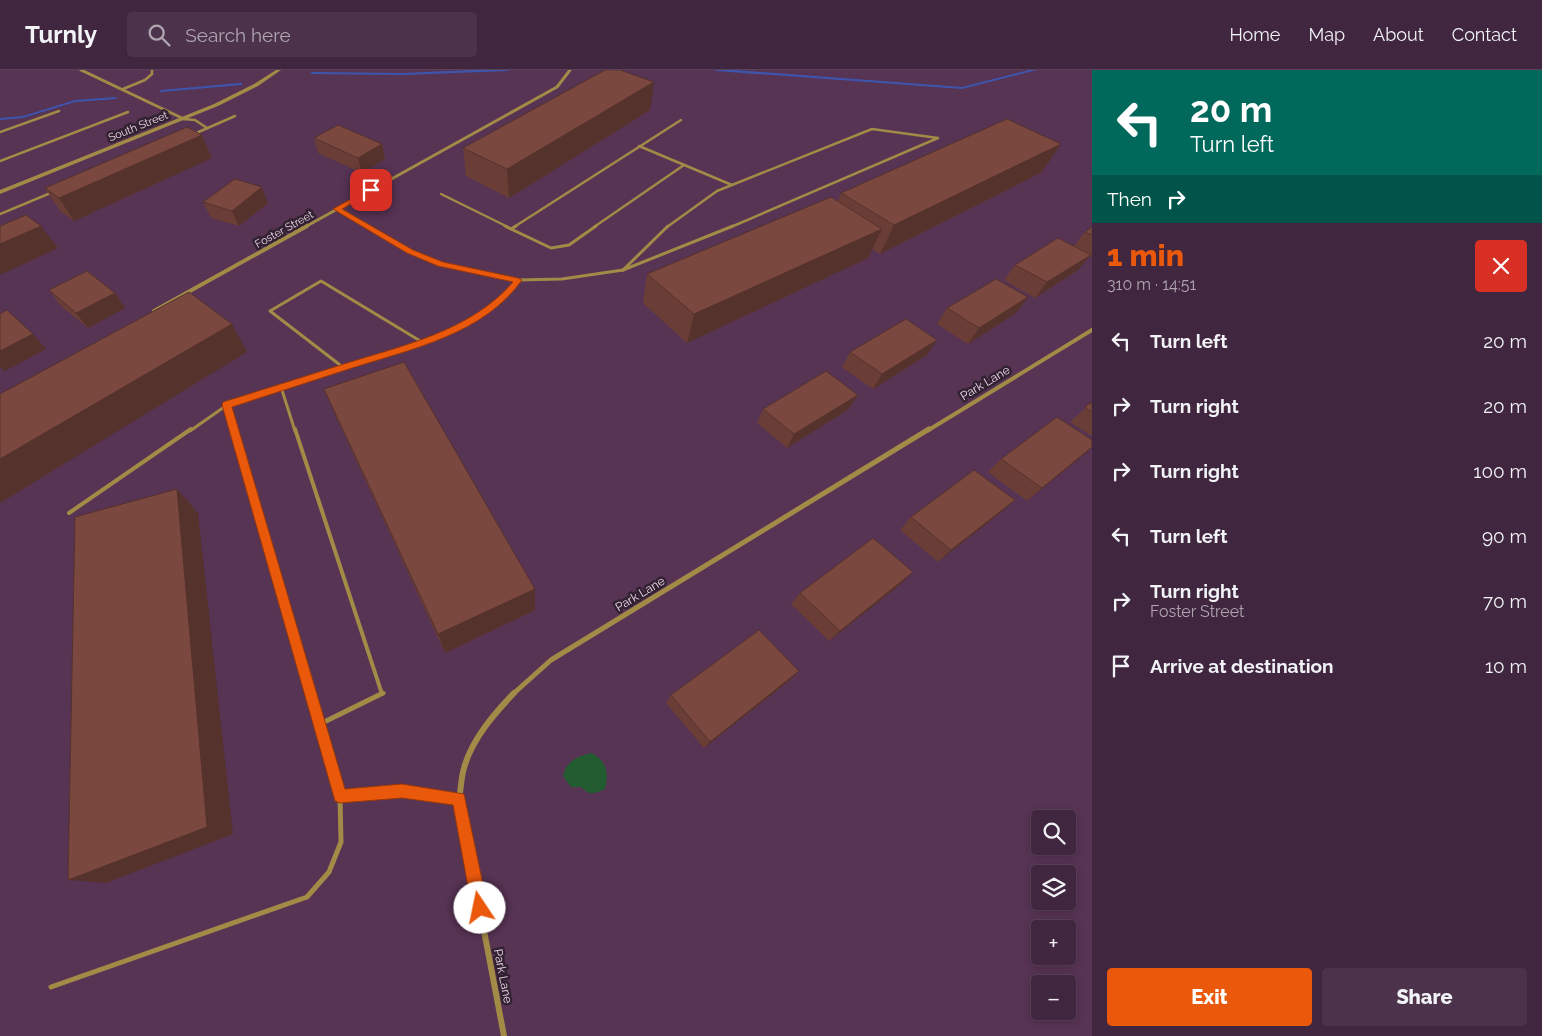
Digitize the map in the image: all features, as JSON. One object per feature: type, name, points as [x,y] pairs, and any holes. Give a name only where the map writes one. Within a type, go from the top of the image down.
[{"type":"street","points":[[81,70],[184,118]]},
{"type":"street","name":"South Street","points":[[0,192],[184,118],[241,93],[279,70]]},
{"type":"street","name":"Foster Street","points":[[147,314],[557,87],[570,70]]},
{"type":"street","name":"Park Lane","points":[[504,1036],[459,799],[464,765],[486,723],[516,690],[552,660],[1092,330]]},
{"type":"lane","points":[[123,89],[145,80],[152,74],[152,70]]},
{"type":"lane","points":[[0,132],[59,111]]},
{"type":"lane","points":[[0,161],[128,112]]},
{"type":"lane","points":[[193,134],[235,116]]},
{"type":"lane","points":[[184,118],[195,120],[207,128]]},
{"type":"lane","points":[[511,229],[681,120]]},
{"type":"lane","points":[[337,209],[410,252],[441,264],[518,280],[562,279],[623,270],[701,240],[938,138],[872,129],[717,190],[669,226],[623,270]]},
{"type":"lane","points":[[639,146],[732,185]]},
{"type":"lane","points":[[441,194],[551,248],[569,245],[684,165]]},
{"type":"lane","points":[[0,214],[53,192]]},
{"type":"lane","points":[[69,513],[227,405],[344,368],[453,330],[481,315],[504,297],[518,280]]},
{"type":"lane","points":[[344,368],[270,311],[321,281],[422,342]]},
{"type":"lane","points":[[281,388],[383,694],[320,724]]},
{"type":"lane","points":[[51,987],[307,897],[329,872],[340,842],[340,796],[227,405]]},
{"type":"lane","points":[[340,796],[402,791],[459,799]]},
{"type":"green space","points":[[592,753],[604,764],[607,778],[605,789],[592,793],[587,792],[581,787],[571,787],[563,776],[567,766],[573,760]]},
{"type":"building","points":[[605,70],[620,70],[654,82],[507,169],[463,148]]},
{"type":"building","points":[[1007,119],[1061,144],[894,225],[841,193]]},
{"type":"building","points":[[338,125],[382,144],[358,158],[314,138]]},
{"type":"building","points":[[187,127],[202,135],[59,198],[45,188]]},
{"type":"building","points":[[235,179],[262,187],[232,211],[203,202]]},
{"type":"building","points":[[831,197],[882,229],[694,314],[647,274]]},
{"type":"building","points":[[26,215],[41,226],[0,244],[0,226]]},
{"type":"building","points":[[1092,227],[1092,235],[1085,232]]},
{"type":"building","points":[[1058,238],[1091,255],[1047,282],[1015,265]]},
{"type":"building","points":[[87,271],[115,293],[76,313],[49,290]]},
{"type":"building","points":[[996,279],[1028,297],[979,328],[947,308]]},
{"type":"building","points":[[189,292],[232,324],[0,459],[0,394]]},
{"type":"building","points":[[7,310],[33,334],[0,351],[0,314]]},
{"type":"building","points":[[906,319],[937,340],[882,374],[850,352]]},
{"type":"building","points":[[404,362],[535,589],[438,634],[324,389]]},
{"type":"building","points":[[826,371],[858,395],[794,434],[763,409]]},
{"type":"building","points":[[1092,402],[1092,412],[1085,407]]},
{"type":"building","points":[[1057,417],[1092,440],[1092,447],[1042,488],[1001,459]]},
{"type":"building","points":[[974,470],[1015,500],[951,550],[911,517]]},
{"type":"building","points":[[177,489],[207,827],[68,880],[75,517]]},
{"type":"building","points":[[873,538],[913,572],[840,631],[800,593]]},
{"type":"building","points":[[759,630],[799,671],[710,742],[671,695]]},
{"type":"waterway","points":[[312,73],[403,74],[508,70]]},
{"type":"waterway","points":[[716,70],[962,88],[1035,70]]},
{"type":"waterway","points":[[161,91],[240,84]]},
{"type":"waterway","points":[[0,119],[23,117],[75,101],[115,98]]},
{"type":"route","points":[[371,190],[337,209],[410,252],[441,264],[472,272],[518,280],[504,297],[481,315],[453,330],[414,346],[227,405],[340,796],[402,791],[459,799],[480,908]]}]
